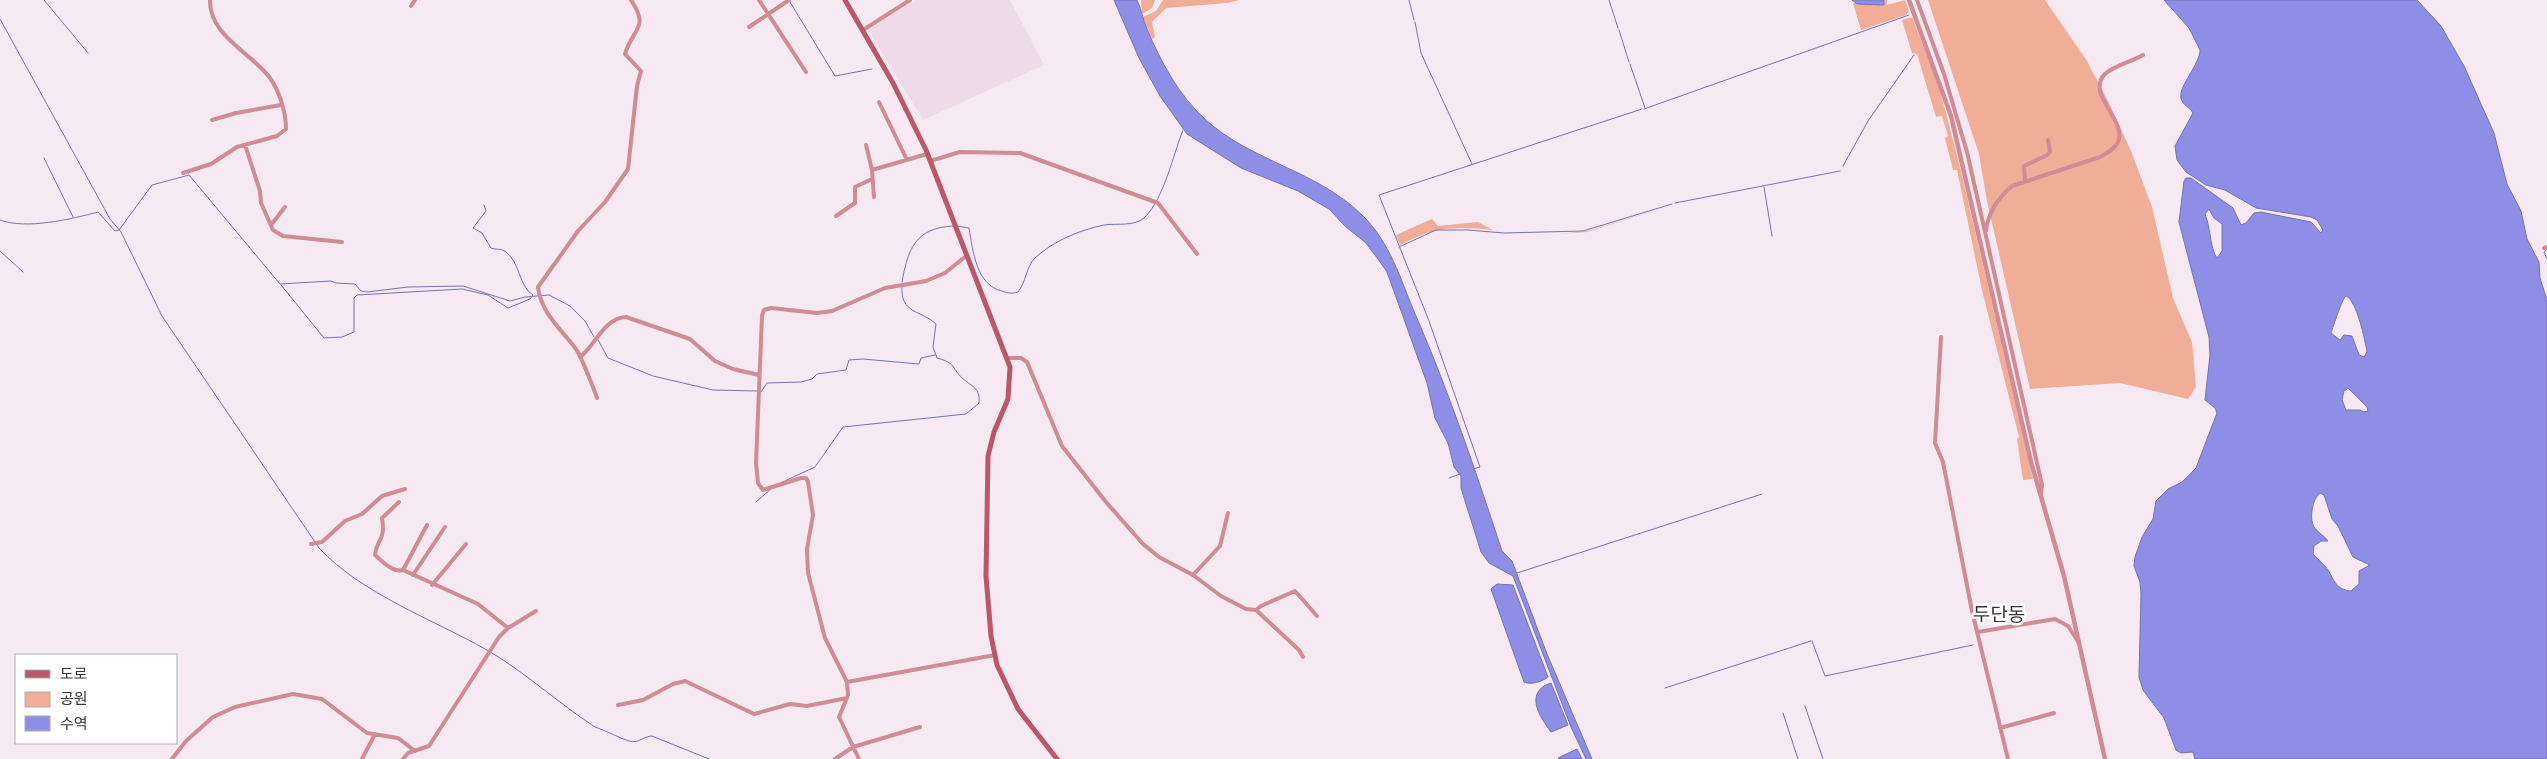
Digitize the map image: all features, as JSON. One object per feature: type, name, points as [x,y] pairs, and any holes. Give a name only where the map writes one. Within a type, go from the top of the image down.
[{"type":"main road","points":[[845,0],[893,83],[930,160],[1007,358],[1010,375],[1008,399],[990,442],[986,490],[986,576],[995,655],[1018,709],[1057,759]]},
{"type":"street","points":[[183,173],[211,164],[237,147],[282,134],[286,129],[286,122],[274,84],[265,72],[219,28],[210,12],[210,0]]},
{"type":"street","points":[[411,6],[415,0]]},
{"type":"street","points":[[597,398],[580,357],[544,306],[538,287],[578,231],[605,202],[628,169],[640,71],[625,54],[641,15],[631,0]]},
{"type":"street","points":[[759,0],[806,72]]},
{"type":"street","points":[[749,27],[789,0]]},
{"type":"street","points":[[863,30],[910,0]]},
{"type":"street","points":[[1909,0],[1951,116],[2031,462],[2056,546],[2105,759]]},
{"type":"street","points":[[1917,0],[1960,124],[2042,485],[2041,496]]},
{"type":"street","points":[[1986,238],[1992,210],[2004,193],[2012,186],[2093,160],[2114,149],[2118,144],[2119,131],[2100,91],[2101,82],[2103,76],[2112,69],[2143,55]]},
{"type":"street","points":[[879,102],[907,160]]},
{"type":"street","points":[[212,120],[236,113],[281,105]]},
{"type":"street","points":[[2025,181],[2024,166],[2048,155],[2050,152],[2048,140]]},
{"type":"street","points":[[245,145],[260,191],[261,203],[273,230],[283,236],[342,242]]},
{"type":"street","points":[[866,145],[872,170],[874,197]]},
{"type":"street","points":[[930,160],[960,152],[1020,153],[1158,203],[1197,254]]},
{"type":"street","points":[[872,170],[927,154]]},
{"type":"street","points":[[836,216],[854,203],[855,187],[872,179]]},
{"type":"street","points":[[271,225],[286,207]]},
{"type":"street","points":[[858,759],[839,718],[847,698],[848,682],[825,638],[808,573],[807,549],[813,515],[808,482],[806,478],[801,478],[764,490],[758,483],[756,463],[759,375],[761,325],[764,310],[771,308],[817,313],[832,311],[885,288],[926,281],[945,273],[966,256]]},
{"type":"street","points":[[580,357],[598,335],[619,318],[626,317],[682,335],[698,344],[715,361],[759,375]]},
{"type":"street","points":[[1941,337],[1935,443],[1943,462],[1978,632],[2008,759]]},
{"type":"street","points":[[1007,358],[1021,358],[1027,362],[1062,446],[1106,502],[1143,544],[1160,557],[1193,575],[1221,596],[1246,609],[1256,610],[1299,650],[1303,658]]},
{"type":"street","points":[[311,544],[322,542],[345,521],[362,514],[382,496],[405,489]]},
{"type":"street","points":[[399,502],[383,516],[383,536],[375,555],[394,570],[403,570],[432,585],[478,604],[508,628]]},
{"type":"street","points":[[1193,575],[1220,546],[1228,513]]},
{"type":"street","points":[[403,570],[427,525]]},
{"type":"street","points":[[412,575],[445,527]]},
{"type":"street","points":[[432,585],[466,544]]},
{"type":"street","points":[[1256,610],[1295,591],[1317,616]]},
{"type":"street","points":[[402,759],[408,753],[429,746],[499,637],[508,628],[536,611]]},
{"type":"street","points":[[1978,632],[2055,619],[2068,626],[2079,643]]},
{"type":"street","points":[[848,682],[995,655]]},
{"type":"street","points":[[618,705],[642,700],[673,684],[685,681],[754,714],[790,704],[807,706],[847,698]]},
{"type":"street","points":[[172,759],[186,741],[213,717],[235,707],[288,694],[322,699],[367,732],[398,738],[415,750]]},
{"type":"street","points":[[2000,728],[2054,713]]},
{"type":"street","points":[[835,759],[852,746],[920,727]]},
{"type":"street","points":[[362,759],[375,734]]},
{"type":"shaded area","points":[[915,0],[1010,0],[1044,65],[923,120],[868,30]]},
{"type":"green space","points":[[1141,0],[1155,0],[1152,8],[1142,14]]},
{"type":"green space","points":[[1163,0],[1239,0],[1227,3],[1166,8],[1152,22],[1155,37],[1152,39],[1143,17],[1156,11]]},
{"type":"green space","points":[[1884,0],[1887,0],[1887,5],[1905,0],[1909,11],[1906,15],[1861,30],[1853,3],[1884,5]]},
{"type":"green space","points":[[1928,0],[2045,0],[2087,61],[2131,151],[2152,207],[2173,298],[2192,342],[2196,387],[2188,399],[2120,383],[2030,389],[1987,201],[1979,154]]},
{"type":"green space","points":[[1912,17],[1939,87],[1960,167],[2033,479],[2023,480],[2017,439],[2019,437],[1982,290],[1957,170],[1953,170],[1945,138],[1948,136],[1942,116],[1936,117],[1917,54],[1912,53],[1902,20]]},
{"type":"green space","points":[[1673,205],[1587,232],[1559,234],[1588,231]]},
{"type":"green space","points":[[1432,219],[1438,226],[1478,222],[1493,230],[1445,229],[1424,234],[1400,245],[1396,235]]},
{"type":"water","points":[[1114,0],[1137,0],[1158,54],[1187,100],[1206,120],[1243,146],[1325,187],[1344,199],[1361,214],[1380,237],[1394,262],[1440,374],[1502,551],[1512,561],[1547,654],[1592,759],[1586,759],[1571,727],[1513,576],[1489,563],[1481,552],[1461,488],[1461,476],[1454,467],[1448,443],[1435,418],[1427,383],[1387,272],[1365,242],[1346,227],[1329,209],[1298,191],[1241,168],[1187,134],[1160,96],[1139,58]]},
{"type":"water","points":[[1852,0],[1884,0],[1884,5],[1857,4]]},
{"type":"water","points":[[2164,0],[2417,0],[2441,26],[2464,66],[2494,133],[2507,184],[2521,211],[2527,239],[2539,262],[2540,278],[2547,300],[2547,759],[2195,759],[2193,752],[2181,753],[2176,750],[2164,718],[2143,690],[2139,677],[2141,594],[2140,582],[2134,566],[2135,557],[2142,537],[2153,519],[2156,501],[2168,489],[2182,482],[2196,468],[2217,413],[2215,408],[2205,400],[2210,355],[2209,337],[2179,222],[2184,181],[2186,178],[2191,178],[2233,208],[2241,225],[2246,223],[2254,213],[2261,212],[2311,222],[2321,233],[2323,230],[2317,220],[2311,217],[2256,208],[2225,190],[2206,185],[2186,172],[2177,160],[2175,146],[2193,113],[2183,102],[2181,93],[2197,62],[2200,50],[2189,28]],"holes":[[[2209,209],[2214,218],[2222,224],[2222,251],[2218,257],[2216,257],[2214,251],[2205,214]],[[2346,296],[2350,299],[2360,321],[2367,352],[2364,357],[2359,355],[2352,336],[2344,335],[2340,340],[2331,333]],[[2348,388],[2367,407],[2368,411],[2346,410],[2342,400],[2344,391]],[[2320,493],[2324,495],[2332,519],[2338,526],[2353,557],[2370,565],[2359,571],[2359,584],[2351,591],[2339,587],[2326,568],[2313,554],[2314,546],[2321,541],[2328,541],[2312,523],[2312,509]]]},
{"type":"water","points":[[1497,584],[1513,585],[1548,677],[1533,683],[1524,682],[1491,589]]},
{"type":"water","points":[[1551,683],[1568,725],[1551,732],[1542,719],[1536,705],[1536,698],[1538,692],[1543,687]]},
{"type":"water","points":[[1577,749],[1582,759],[1558,758]]},
{"type":"waterway","points":[[44,0],[88,53]]},
{"type":"waterway","points":[[1409,0],[1414,20]]},
{"type":"waterway","points":[[1609,0],[1618,28]]},
{"type":"waterway","points":[[790,2],[835,76],[872,69]]},
{"type":"waterway","points":[[1644,109],[1909,15]]},
{"type":"waterway","points":[[0,19],[110,219],[121,232],[162,316],[319,548],[356,579],[398,605],[501,659],[595,727],[632,742],[652,736],[709,759]]},
{"type":"waterway","points":[[1415,22],[1421,53],[1472,164]]},
{"type":"waterway","points":[[1619,30],[1629,62]]},
{"type":"waterway","points":[[1843,166],[1868,121],[1914,55]]},
{"type":"waterway","points":[[1630,64],[1645,108]]},
{"type":"waterway","points":[[1473,469],[1480,467],[1429,321],[1379,195],[1642,109]]},
{"type":"waterway","points":[[957,226],[969,228],[977,266],[986,282],[993,288],[1004,292],[1018,292],[1032,262],[1050,246],[1086,230],[1104,225],[1136,222],[1145,217],[1152,209],[1163,188],[1183,130]]},
{"type":"waterway","points":[[44,158],[73,217]]},
{"type":"waterway","points":[[1675,203],[1840,171]]},
{"type":"waterway","points":[[0,220],[11,223],[36,224],[98,212],[115,231],[119,230],[152,185],[189,175],[280,284],[331,281],[355,284],[361,291],[367,292],[408,287],[463,286],[510,301],[525,297],[549,295],[570,306],[585,321],[594,337]]},
{"type":"waterway","points":[[1764,187],[1772,236]]},
{"type":"waterway","points":[[1399,247],[1436,230],[1504,233],[1583,231],[1672,204]]},
{"type":"waterway","points":[[281,285],[324,338],[342,337],[354,332],[354,298],[357,295],[462,289],[488,295],[508,308],[530,299],[533,295],[525,286],[511,256],[504,251],[491,248],[482,233],[473,228],[486,211],[484,205]]},
{"type":"waterway","points":[[902,282],[907,260],[915,242],[930,231],[953,226]]},
{"type":"waterway","points":[[2547,249],[2544,252],[2547,259]]},
{"type":"waterway","points":[[0,251],[23,272]]},
{"type":"waterway","points":[[776,485],[815,467],[843,427],[966,414],[979,403],[975,388],[962,378],[950,364],[937,358],[933,347],[936,324],[908,307],[904,302],[902,286]]},
{"type":"waterway","points":[[598,340],[608,358],[653,376],[713,390],[757,391]]},
{"type":"waterway","points":[[761,392],[767,383],[801,382],[812,379],[817,374],[846,370],[849,360],[863,359],[919,364],[921,358],[935,355]]},
{"type":"waterway","points":[[1449,478],[1460,474]]},
{"type":"waterway","points":[[756,502],[771,489]]},
{"type":"waterway","points":[[1517,573],[1762,494]]},
{"type":"waterway","points":[[1665,688],[1811,641]]},
{"type":"waterway","points":[[1812,641],[1825,676],[1973,645]]},
{"type":"waterway","points":[[1805,706],[1823,759]]},
{"type":"waterway","points":[[1783,713],[1798,759]]},
{"type":"district","name":"두단동","points":[[1999,614]]}]
